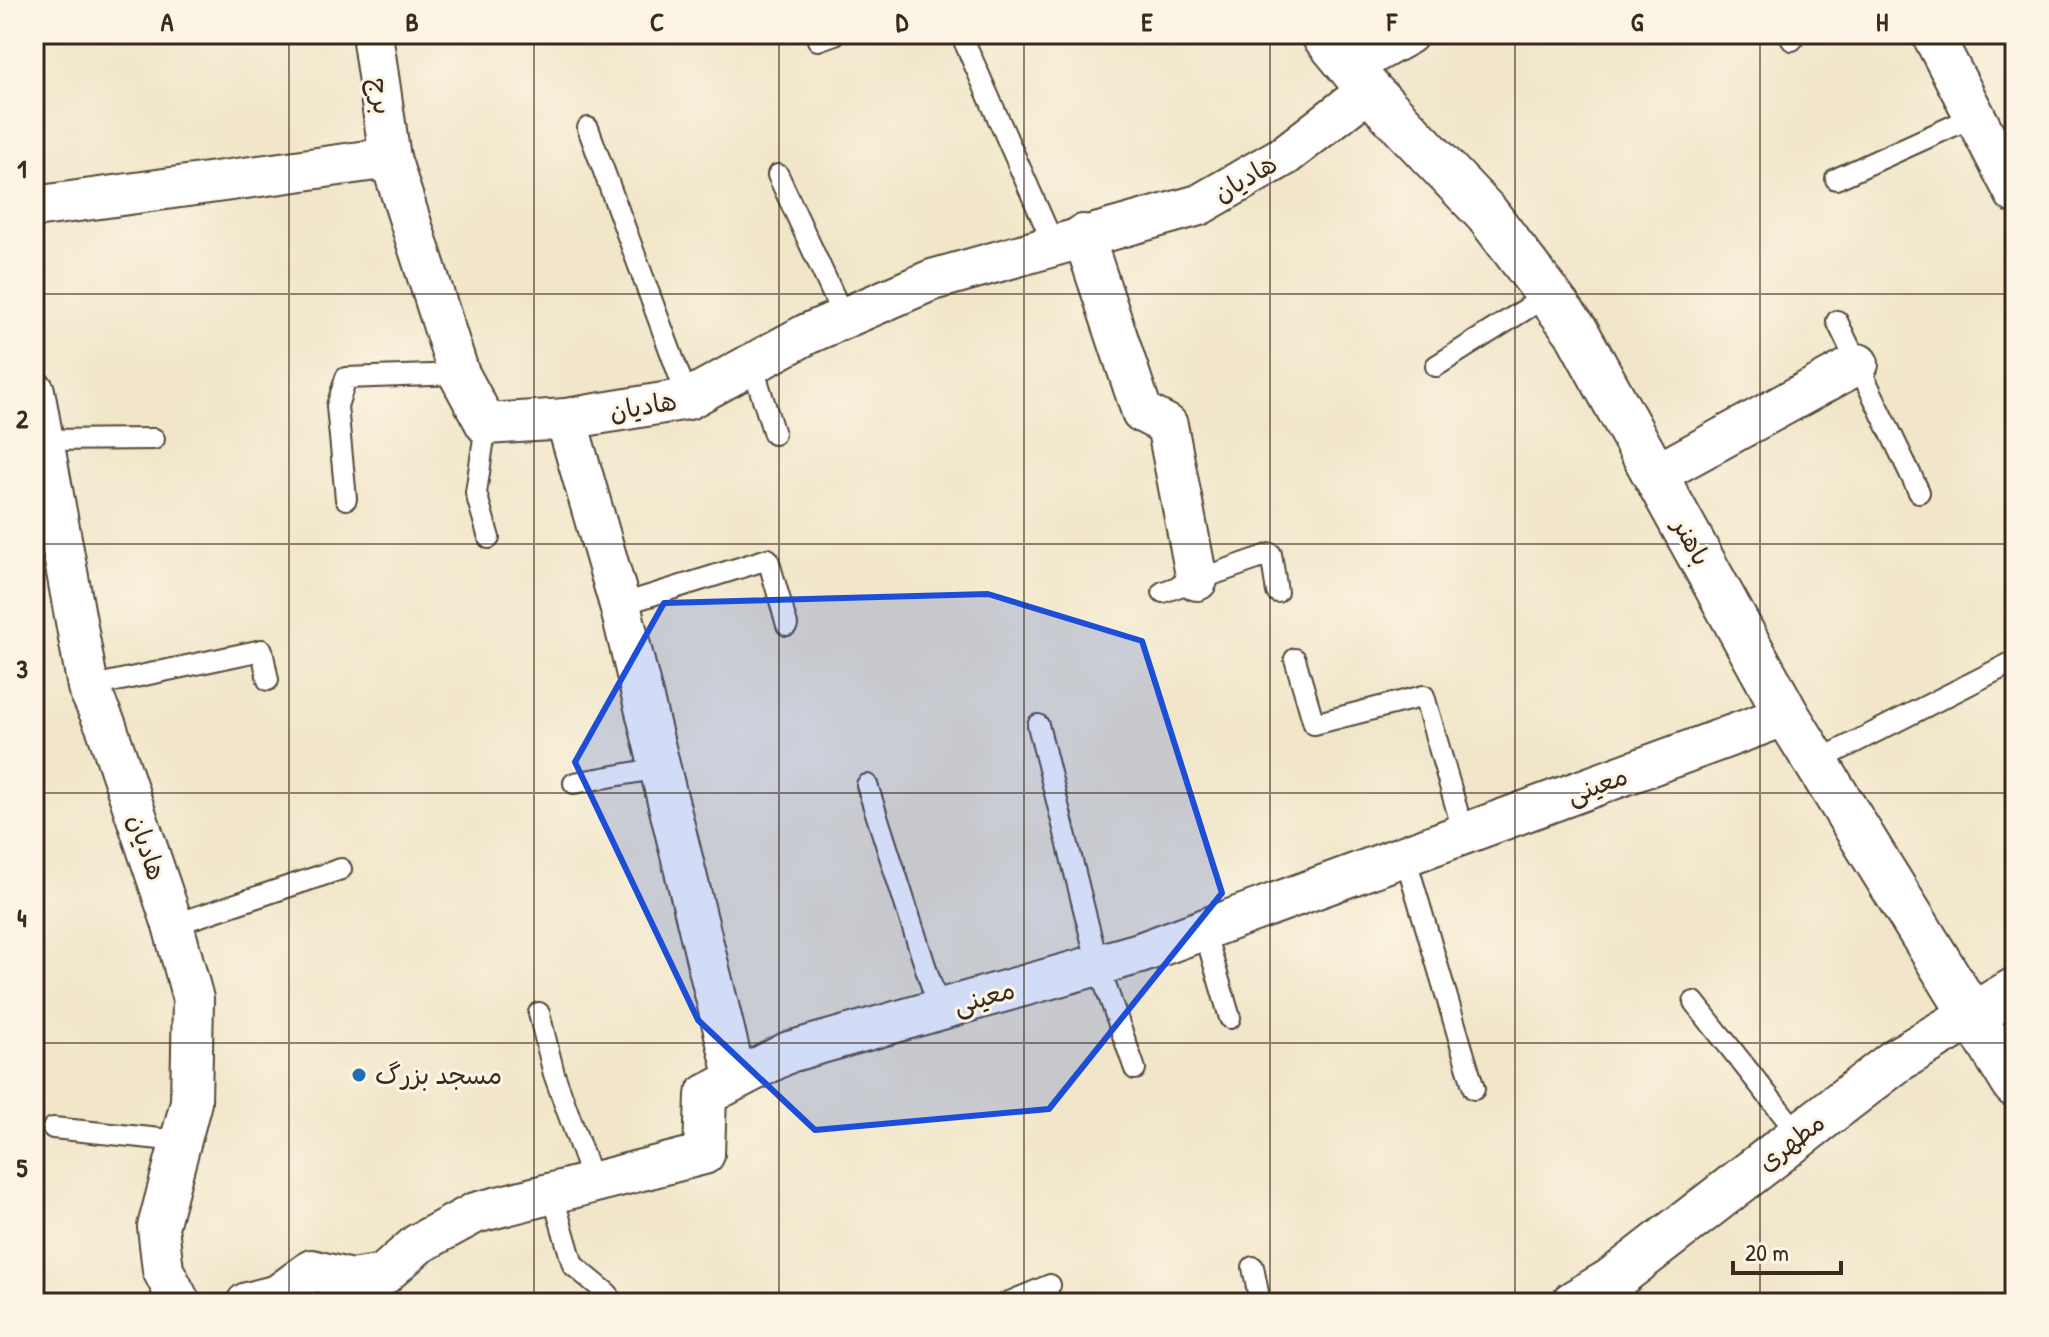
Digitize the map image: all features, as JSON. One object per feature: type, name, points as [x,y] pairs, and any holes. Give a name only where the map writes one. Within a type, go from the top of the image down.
[{"type":"street","name":"برج","points":[[372,34],[390,158]]},
{"type":"street","name":"هادیان","points":[[486,424],[566,419],[688,399],[844,318],[932,280],[1068,239],[1199,205],[1284,156],[1347,63],[1408,34]]},
{"type":"street","points":[[1932,34],[2015,193]]},
{"type":"street","name":"باهنر","points":[[1347,63],[1487,214],[1576,331],[1787,715],[2015,1085]]},
{"type":"street","points":[[34,207],[390,158],[459,374],[486,424]]},
{"type":"street","points":[[1068,239],[1142,412],[1167,425],[1180,586]]},
{"type":"street","points":[[1655,475],[1858,364]]},
{"type":"street","name":"هادیان","points":[[34,391],[42,458],[88,687],[106,726],[173,925],[193,999],[191,1102],[158,1227],[163,1270],[180,1303]]},
{"type":"street","points":[[566,419],[620,605],[736,1079]]},
{"type":"street","name":"معینی","points":[[247,1303],[278,1295],[312,1270],[347,1291],[383,1275],[418,1244],[475,1213],[704,1154],[706,1095],[789,1052],[1098,965],[1204,930],[1787,715]]},
{"type":"street","name":"مطهری","points":[[1576,1302],[1611,1281],[1897,1060],[2015,990]]},
{"type":"lane","points":[[816,34],[818,40],[835,34]]},
{"type":"lane","points":[[961,34],[1068,239]]},
{"type":"lane","points":[[1836,179],[1975,116]]},
{"type":"lane","points":[[588,128],[688,399]]},
{"type":"lane","points":[[778,175],[844,318]]},
{"type":"lane","points":[[1436,366],[1548,295]]},
{"type":"lane","points":[[1837,321],[1919,492]]},
{"type":"lane","points":[[752,364],[774,434]]},
{"type":"lane","points":[[346,499],[337,406],[346,378],[459,374]]},
{"type":"lane","points":[[486,424],[476,493],[489,538]]},
{"type":"lane","points":[[42,458],[154,439]]},
{"type":"lane","points":[[1180,586],[1271,554],[1277,592]]},
{"type":"lane","points":[[620,605],[768,559],[787,625]]},
{"type":"lane","points":[[88,687],[262,650],[268,680]]},
{"type":"lane","points":[[1295,659],[1314,724],[1424,696],[1464,834]]},
{"type":"lane","points":[[1816,762],[2013,662]]},
{"type":"lane","points":[[1038,725],[1098,965],[1135,1069]]},
{"type":"lane","points":[[574,783],[660,768]]},
{"type":"lane","points":[[867,785],[939,1009]]},
{"type":"lane","points":[[1405,856],[1474,1089]]},
{"type":"lane","points":[[173,925],[341,869]]},
{"type":"lane","points":[[1204,930],[1230,1018]]},
{"type":"lane","points":[[1694,1002],[1800,1136]]},
{"type":"lane","points":[[539,1013],[554,1074],[593,1182]]},
{"type":"lane","points":[[53,1128],[180,1141]]},
{"type":"lane","points":[[552,1193],[573,1265],[608,1294],[609,1303]]},
{"type":"lane","points":[[1253,1267],[1260,1303]]},
{"type":"lane","points":[[1007,1303],[1050,1285]]},
{"type":"highlighted area","points":[[988,594],[1142,641],[1222,893],[1049,1109],[815,1130],[698,1020],[575,762],[664,603]]},
{"type":"place","name":"مسجد بزرگ","points":[[359,1075]]}]
